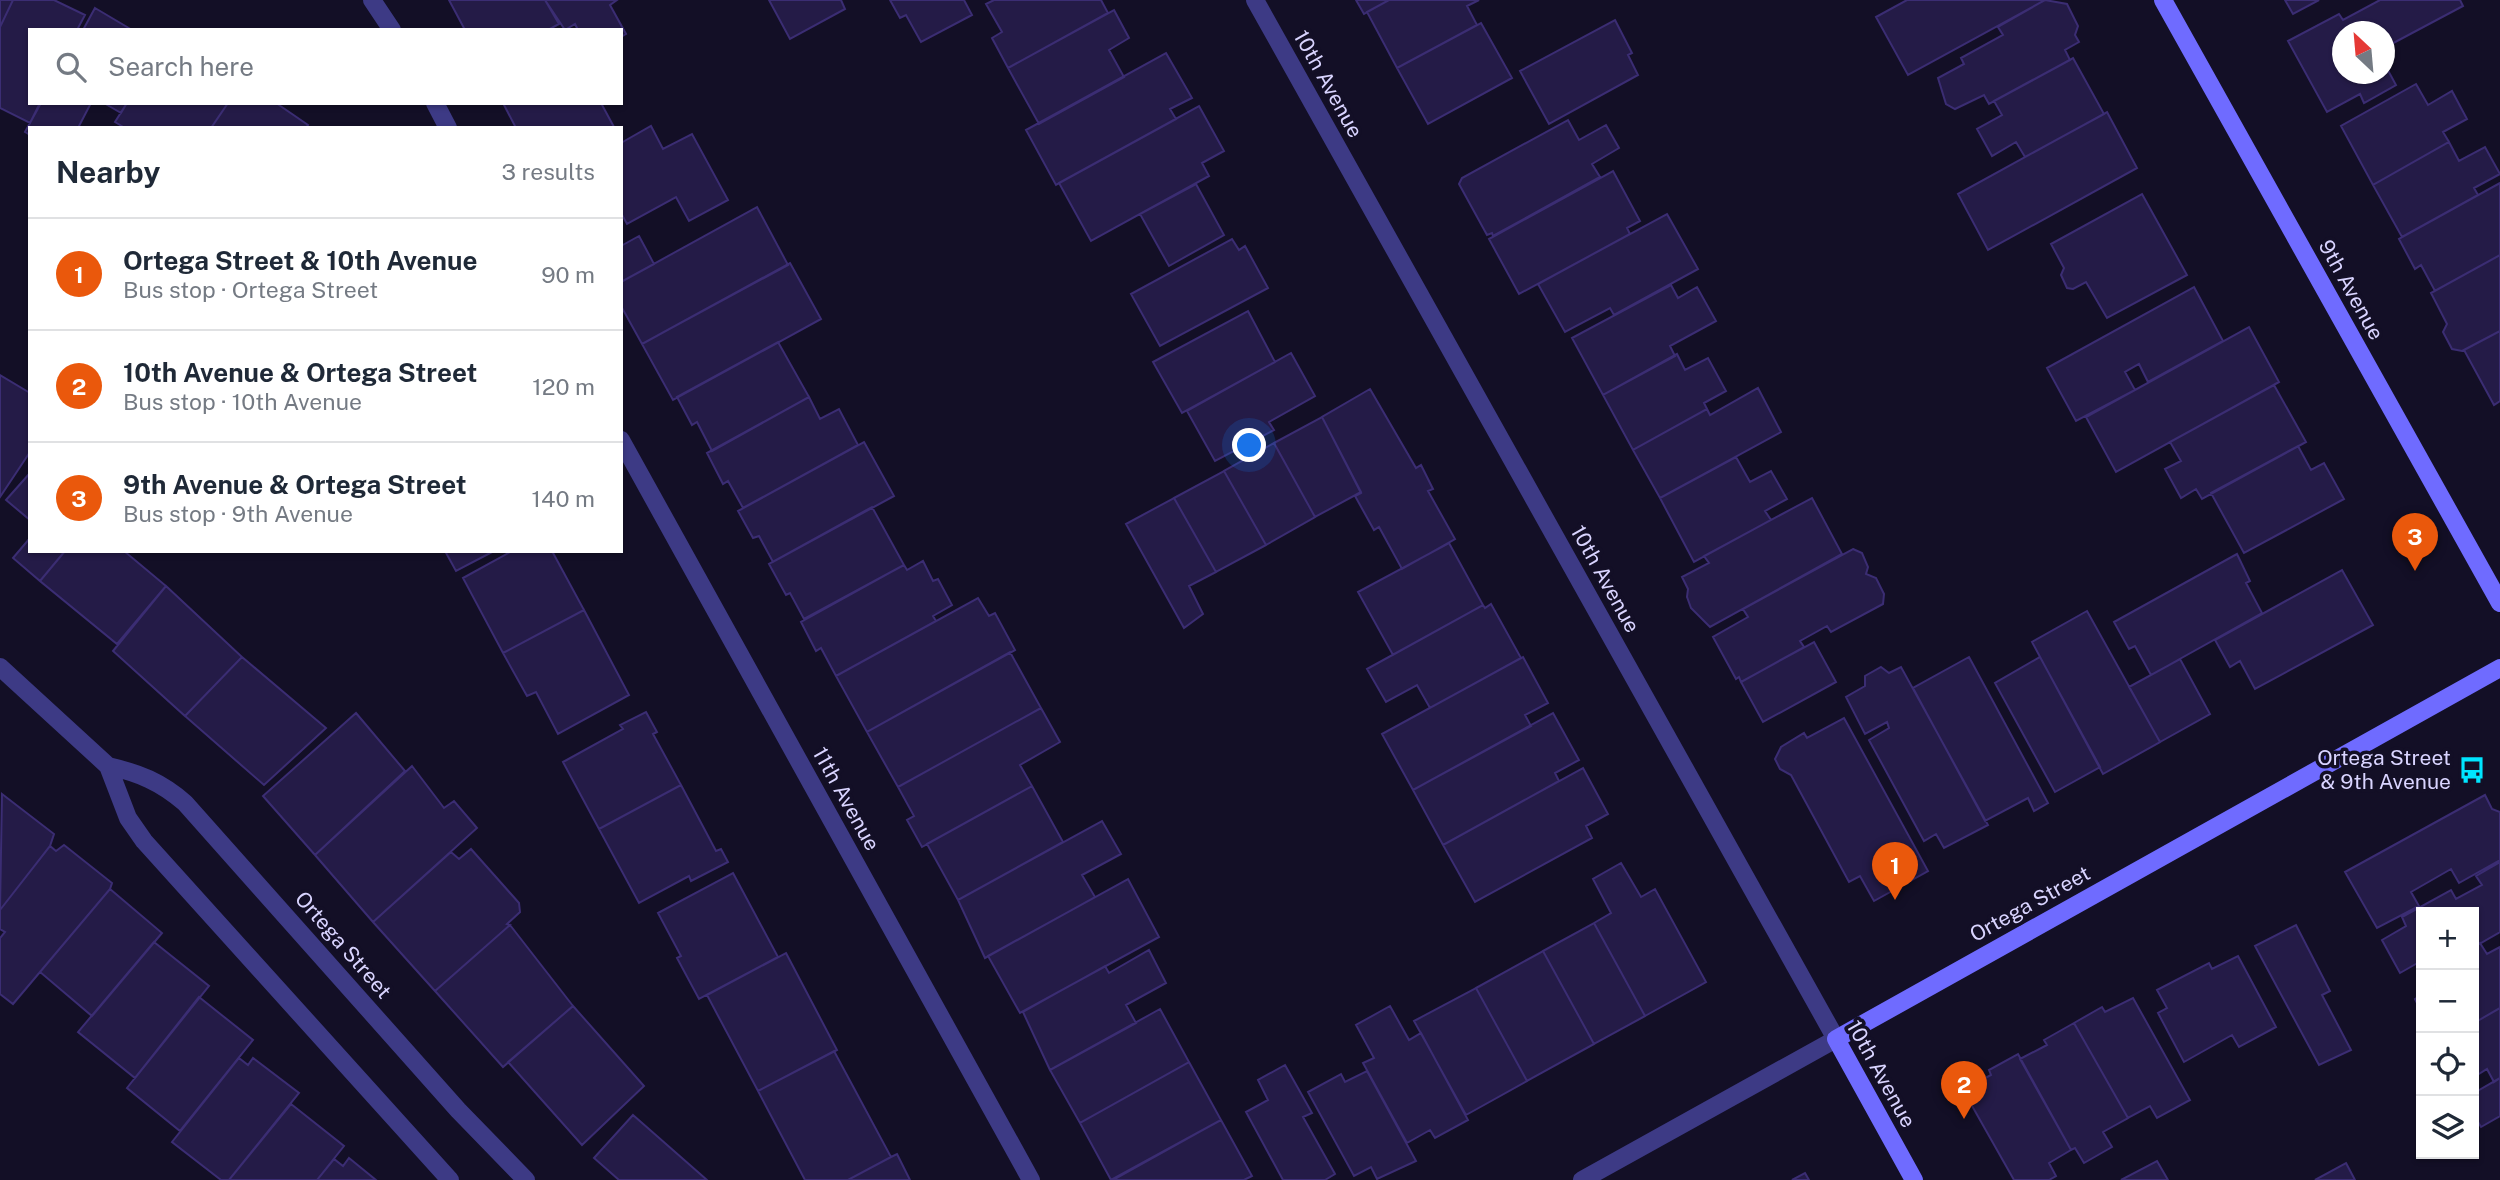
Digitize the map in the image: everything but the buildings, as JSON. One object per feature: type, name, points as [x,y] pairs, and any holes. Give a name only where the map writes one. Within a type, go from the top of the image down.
[{"type":"street","points":[[372,0],[391,28]]},
{"type":"street","name":"10th Avenue","points":[[1255,0],[1914,1180]]},
{"type":"street","name":"9th Avenue","points":[[2163,0],[2500,603]]},
{"type":"street","points":[[436,105],[447,126]]},
{"type":"street","name":"11th Avenue","points":[[623,444],[1031,1180]]},
{"type":"street","name":"Ortega Street","points":[[0,667],[108,766],[128,818],[144,841],[450,1180]]},
{"type":"street","name":"Ortega Street","points":[[1582,1180],[2500,668]]},
{"type":"street","name":"Ortega Street","points":[[108,766],[139,774],[164,785],[185,803],[261,885],[458,1110],[526,1180]]},
{"type":"place","name":"9th Avenue & Ortega Street","points":[[2415,571]]},
{"type":"place","name":"Ortega Street & 9th Avenue","points":[[2472,770]]},
{"type":"place","name":"Ortega Street & 10th Avenue","points":[[1895,900]]},
{"type":"place","name":"10th Avenue & Ortega Street","points":[[1964,1119]]}]
